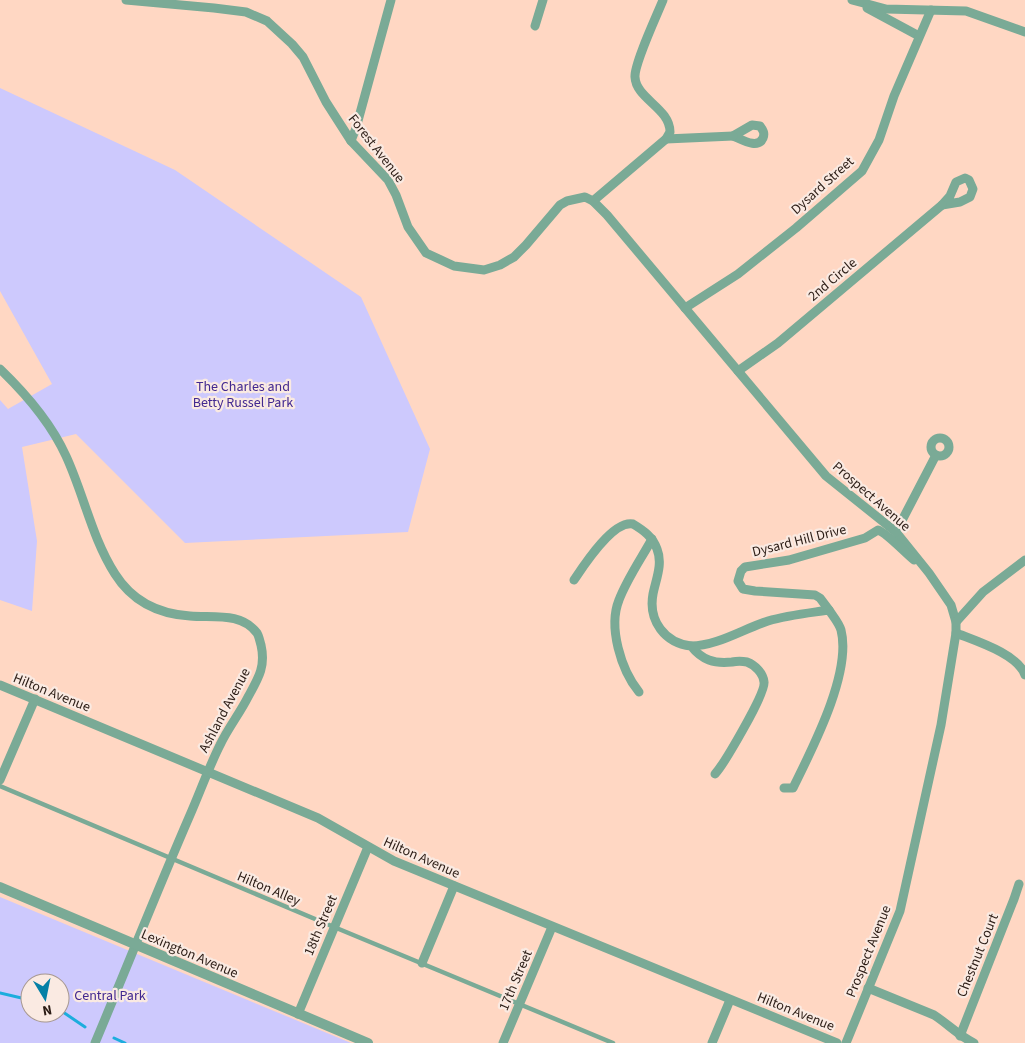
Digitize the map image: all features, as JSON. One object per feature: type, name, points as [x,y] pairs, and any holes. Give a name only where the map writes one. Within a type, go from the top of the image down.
[{"type":"street","name":"Forest Avenue","points":[[126,0],[225,5],[267,21],[303,57],[326,102],[351,141],[388,180],[408,227],[426,253],[454,266],[484,270],[500,265],[514,257],[560,205],[567,201],[585,197],[593,201]]},
{"type":"street","points":[[351,141],[391,0]]},
{"type":"street","points":[[535,26],[543,0]]},
{"type":"street","points":[[593,201],[666,139],[670,132],[668,122],[639,88],[635,75],[663,0]]},
{"type":"street","points":[[854,1],[886,9],[966,11],[1025,32]]},
{"type":"street","points":[[854,1],[919,36]]},
{"type":"street","name":"Dysard Street","points":[[685,308],[738,274],[796,228],[862,171],[879,140],[894,96],[931,10]]},
{"type":"street","points":[[666,139],[733,136]]},
{"type":"street","name":"Prospect Avenue","points":[[593,201],[607,215],[826,476],[896,532],[951,604],[956,622],[956,633],[941,725],[900,911],[846,1043]]},
{"type":"street","name":"2nd Circle","points":[[738,371],[778,343],[942,205]]},
{"type":"street","name":"Ashland Avenue","points":[[0,369],[24,392],[58,442],[66,457],[101,547],[115,574],[126,588],[144,603],[169,613],[191,616],[229,617],[243,622],[258,634],[263,662],[259,678],[220,743],[95,1043]]},
{"type":"street","points":[[896,532],[936,456]]},
{"type":"street","points":[[574,580],[588,557],[604,540],[624,525],[630,523],[652,539],[657,549],[659,560],[658,576],[652,595],[652,609],[661,632],[676,643],[699,646],[768,621],[830,610]]},
{"type":"street","name":"Dysard Hill Drive","points":[[784,788],[793,788],[835,690],[843,658],[842,632],[830,610],[820,598],[815,595],[743,589],[738,581],[741,571],[745,568],[789,560],[866,538],[878,530],[884,532],[899,548],[929,573]]},
{"type":"street","points":[[639,692],[632,684],[619,652],[615,616],[618,601],[652,539]]},
{"type":"street","points":[[956,622],[983,592],[1025,560]]},
{"type":"street","points":[[956,633],[1006,655],[1023,669],[1025,675]]},
{"type":"street","points":[[691,646],[698,655],[708,661],[747,662],[760,672],[764,682],[760,696],[733,747],[715,774]]},
{"type":"street","name":"Hilton Avenue","points":[[0,685],[318,818],[394,861],[838,1043]]},
{"type":"street","points":[[0,780],[34,700]]},
{"type":"street","name":"18th Street","points":[[298,1014],[368,847]]},
{"type":"street","name":"Chestnut Court","points":[[960,1036],[1014,899],[1018,884]]},
{"type":"street","points":[[422,963],[454,886]]},
{"type":"street","name":"Lexington Avenue","points":[[0,888],[368,1043]]},
{"type":"street","name":"17th Street","points":[[503,1043],[552,927]]},
{"type":"street","points":[[868,988],[934,1015],[960,1036],[974,1043]]},
{"type":"street","points":[[712,1043],[730,1000]]},
{"type":"lane","name":"Hilton Alley","points":[[0,786],[613,1043]]},
{"type":"green space","name":"The Charles and Betty Russel Park","points":[[0,88],[175,170],[361,297],[430,449],[408,532],[185,543],[76,434],[22,447],[37,541],[32,611],[0,600],[0,400],[8,409],[52,384],[0,291]]},
{"type":"green space","name":"Central Park","points":[[0,897],[351,1043],[0,1043]]},
{"type":"waterway","points":[[0,993],[20,998]]},
{"type":"waterway","points":[[70,1017],[85,1027]]},
{"type":"waterway","points":[[114,1038],[125,1043]]}]
